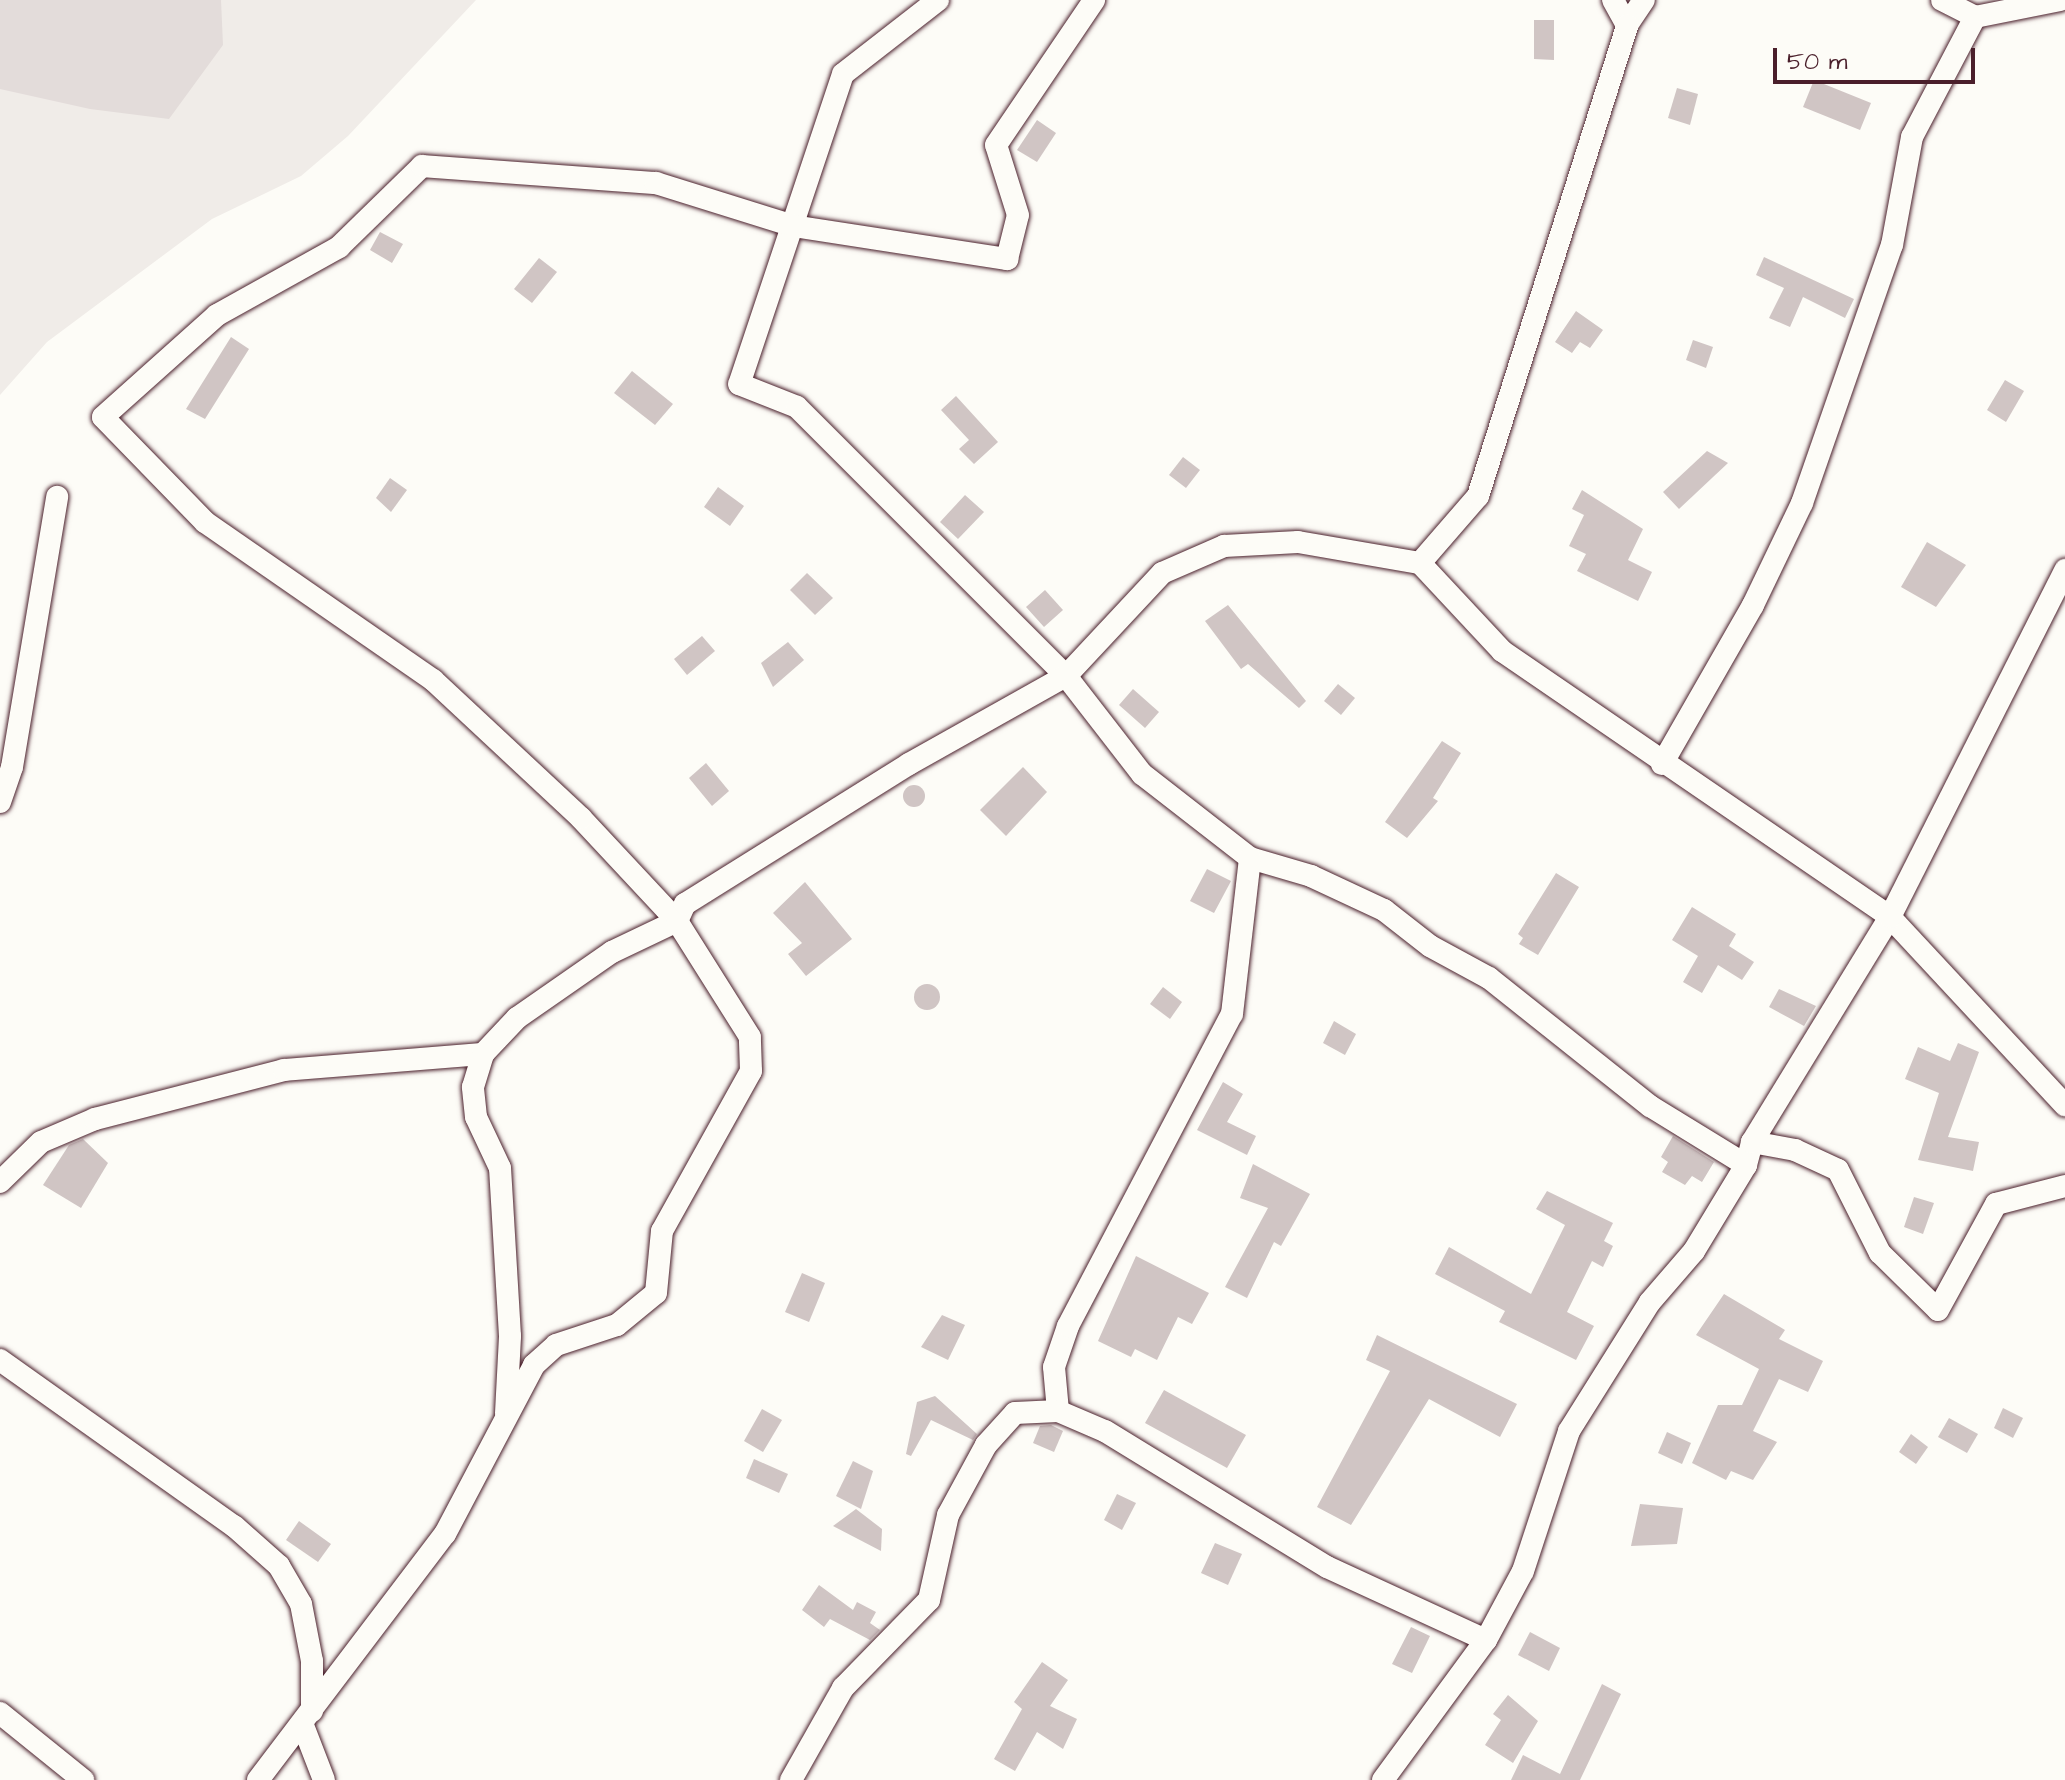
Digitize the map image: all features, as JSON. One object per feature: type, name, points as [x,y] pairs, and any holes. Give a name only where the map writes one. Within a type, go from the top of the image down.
[{"type":"street","points":[[938,0],[843,74],[739,384],[797,407],[1066,676],[1142,774],[1250,858],[1311,876],[1384,910],[1430,946],[1489,978],[1650,1106],[1746,1165]]},
{"type":"street","points":[[258,1780],[445,1534],[506,1413],[534,1365],[556,1345],[617,1325],[656,1293],[662,1231],[751,1071],[750,1037],[677,921],[581,818],[433,680],[205,522],[103,417],[217,315],[339,247],[422,166],[656,183],[793,226],[1007,259],[1018,215],[996,145],[1094,0]]},
{"type":"street","points":[[1613,0],[1627,25]]},
{"type":"street","points":[[1420,563],[1478,496],[1627,25],[1644,0]]},
{"type":"street","points":[[1942,0],[1975,17],[2060,0]]},
{"type":"street","points":[[1662,764],[1753,605],[1802,503],[1892,245],[1912,137],[1975,17]]},
{"type":"street","points":[[0,802],[12,767],[57,497]]},
{"type":"street","points":[[506,1413],[510,1336],[500,1168],[476,1117],[473,1087],[483,1054],[517,1018],[612,952],[677,921],[685,904],[1066,676],[1162,573],[1224,546],[1298,542],[1420,563],[1502,651],[1662,764],[1890,917],[2065,1105]]},
{"type":"street","points":[[1383,1780],[1486,1640],[1523,1571],[1569,1431],[1746,1165],[1752,1142],[1890,917],[2065,570]]},
{"type":"street","points":[[1058,1411],[1054,1367],[1068,1326],[1232,1014],[1250,858]]},
{"type":"street","points":[[0,1182],[41,1142],[95,1119],[284,1070],[483,1054]]},
{"type":"street","points":[[1752,1142],[1795,1150],[1838,1170],[1880,1253],[1938,1310],[1996,1204],[2065,1186]]},
{"type":"street","points":[[0,1360],[234,1526],[279,1566],[301,1604],[312,1661],[307,1717],[324,1780]]},
{"type":"street","points":[[791,1780],[843,1688],[929,1600],[948,1515],[986,1445],[1015,1413],[1058,1411],[1105,1431],[1327,1567],[1486,1640]]},
{"type":"street","points":[[0,1713],[83,1780]]},
{"type":"shaded area","points":[[0,0],[476,0],[348,136],[301,176],[212,219],[47,342],[0,395]]},
{"type":"shaded area","points":[[0,0],[221,0],[223,45],[169,119],[90,109],[0,89]]},
{"type":"building","points":[[1534,20],[1554,20],[1554,60],[1534,59]]},
{"type":"building","points":[[1814,80],[1871,103],[1860,130],[1803,107]]},
{"type":"building","points":[[1677,88],[1698,94],[1690,125],[1668,118]]},
{"type":"building","points":[[1037,120],[1056,133],[1037,162],[1017,150]]},
{"type":"building","points":[[380,232],[403,244],[392,263],[370,250]]},
{"type":"building","points":[[1764,257],[1854,299],[1845,318],[1803,297],[1790,327],[1769,318],[1784,288],[1756,275]]},
{"type":"building","points":[[539,258],[557,272],[532,303],[514,289]]},
{"type":"building","points":[[1576,311],[1603,330],[1590,348],[1580,342],[1572,353],[1555,342]]},
{"type":"building","points":[[231,337],[249,349],[205,419],[186,409]]},
{"type":"building","points":[[1693,340],[1713,347],[1706,368],[1686,360]]},
{"type":"building","points":[[632,371],[673,404],[655,425],[614,393]]},
{"type":"building","points":[[2005,380],[2024,391],[2006,422],[1987,410]]},
{"type":"building","points":[[956,396],[998,442],[974,464],[959,449],[969,440],[941,410]]},
{"type":"building","points":[[1707,451],[1728,463],[1679,509],[1663,492]]},
{"type":"building","points":[[1183,457],[1200,470],[1186,488],[1169,475]]},
{"type":"building","points":[[390,478],[407,490],[391,512],[376,498]]},
{"type":"building","points":[[718,487],[744,506],[730,526],[704,507]]},
{"type":"building","points":[[1582,490],[1643,529],[1628,560],[1652,572],[1638,601],[1577,571],[1586,554],[1569,546],[1584,515],[1572,509]]},
{"type":"building","points":[[965,495],[984,512],[958,539],[940,522]]},
{"type":"building","points":[[1927,542],[1966,565],[1936,607],[1901,587]]},
{"type":"building","points":[[807,573],[833,598],[815,615],[790,590]]},
{"type":"building","points":[[1045,590],[1063,610],[1044,627],[1026,607]]},
{"type":"building","points":[[1228,605],[1306,701],[1299,708],[1248,664],[1241,669],[1205,621]]},
{"type":"building","points":[[702,636],[715,651],[687,675],[674,659]]},
{"type":"building","points":[[788,642],[804,660],[773,687],[761,663]]},
{"type":"building","points":[[1338,684],[1355,698],[1341,715],[1324,701]]},
{"type":"building","points":[[1133,689],[1159,712],[1145,728],[1119,705]]},
{"type":"building","points":[[1442,741],[1461,753],[1433,798],[1438,801],[1407,838],[1385,822]]},
{"type":"building","points":[[706,763],[729,791],[712,806],[689,778]]},
{"type":"building","points":[[1023,767],[1047,792],[1006,836],[980,810]]},
{"type":"building","points":[[914,785],[922,788],[925,796],[922,804],[914,807],[906,804],[903,796],[906,788]]},
{"type":"building","points":[[1207,869],[1231,881],[1214,913],[1190,901]]},
{"type":"building","points":[[1556,873],[1579,887],[1538,955],[1519,944],[1523,938],[1518,934]]},
{"type":"building","points":[[805,882],[852,939],[806,976],[788,954],[802,943],[773,913]]},
{"type":"building","points":[[1692,907],[1736,934],[1729,946],[1754,962],[1742,980],[1718,965],[1702,993],[1683,982],[1698,956],[1672,940]]},
{"type":"building","points":[[927,984],[936,988],[940,997],[936,1006],[927,1010],[918,1006],[914,997],[918,988]]},
{"type":"building","points":[[1163,987],[1182,1002],[1170,1019],[1150,1004]]},
{"type":"building","points":[[1779,989],[1816,1006],[1804,1026],[1769,1007]]},
{"type":"building","points":[[1334,1021],[1356,1034],[1345,1055],[1323,1043]]},
{"type":"building","points":[[1958,1043],[1979,1052],[1948,1137],[1979,1142],[1973,1171],[1918,1160],[1939,1093],[1905,1079],[1918,1047],[1950,1061]]},
{"type":"building","points":[[1223,1082],[1243,1094],[1227,1122],[1256,1136],[1247,1155],[1197,1130]]},
{"type":"building","points":[[1673,1136],[1714,1162],[1702,1182],[1692,1176],[1685,1185],[1662,1172],[1668,1162],[1661,1157]]},
{"type":"building","points":[[83,1139],[108,1163],[81,1208],[43,1185],[69,1145]]},
{"type":"building","points":[[1253,1164],[1310,1194],[1281,1246],[1274,1242],[1247,1298],[1225,1287],[1268,1208],[1240,1198]]},
{"type":"building","points":[[1547,1191],[1613,1223],[1604,1241],[1613,1246],[1603,1267],[1592,1261],[1567,1312],[1594,1326],[1576,1360],[1499,1322],[1505,1311],[1435,1274],[1449,1247],[1531,1294],[1565,1225],[1536,1209]]},
{"type":"building","points":[[1914,1197],[1934,1203],[1923,1234],[1904,1227]]},
{"type":"building","points":[[1136,1256],[1209,1293],[1192,1324],[1178,1317],[1157,1360],[1135,1349],[1131,1357],[1098,1341]]},
{"type":"building","points":[[802,1273],[825,1283],[809,1322],[785,1312]]},
{"type":"building","points":[[1724,1294],[1785,1330],[1779,1339],[1823,1361],[1808,1392],[1779,1379],[1753,1431],[1777,1442],[1753,1480],[1731,1471],[1726,1480],[1692,1463],[1718,1405],[1742,1405],[1759,1369],[1696,1335]]},
{"type":"building","points":[[942,1315],[965,1325],[948,1360],[921,1347]]},
{"type":"building","points":[[1377,1335],[1517,1404],[1500,1437],[1429,1399],[1351,1525],[1317,1507],[1390,1371],[1366,1360]]},
{"type":"building","points":[[1164,1390],[1246,1435],[1227,1468],[1145,1423]]},
{"type":"building","points":[[935,1396],[977,1434],[973,1440],[931,1420],[911,1456],[906,1454],[917,1402]]},
{"type":"building","points":[[2003,1408],[2023,1418],[2013,1438],[1994,1428]]},
{"type":"building","points":[[762,1409],[782,1420],[763,1452],[744,1441]]},
{"type":"building","points":[[1949,1418],[1978,1434],[1967,1453],[1938,1437]]},
{"type":"building","points":[[1051,1425],[1063,1431],[1054,1452],[1033,1443],[1040,1426]]},
{"type":"building","points":[[1667,1432],[1691,1443],[1682,1464],[1658,1453]]},
{"type":"building","points":[[1911,1434],[1928,1447],[1916,1464],[1899,1452]]},
{"type":"building","points":[[754,1459],[788,1474],[779,1493],[746,1478]]},
{"type":"building","points":[[853,1461],[873,1471],[861,1509],[836,1496]]},
{"type":"building","points":[[1117,1494],[1136,1503],[1122,1530],[1104,1520]]},
{"type":"building","points":[[1640,1504],[1683,1508],[1677,1544],[1631,1546]]},
{"type":"building","points":[[856,1509],[882,1529],[881,1551],[833,1526]]},
{"type":"building","points":[[299,1521],[331,1544],[318,1562],[286,1540]]},
{"type":"building","points":[[1215,1543],[1242,1554],[1228,1585],[1201,1573]]},
{"type":"building","points":[[819,1585],[853,1610],[857,1602],[876,1612],[870,1623],[880,1630],[870,1640],[830,1619],[824,1627],[802,1610]]},
{"type":"building","points":[[1411,1627],[1430,1636],[1412,1673],[1392,1664]]},
{"type":"building","points":[[1530,1632],[1560,1648],[1549,1671],[1518,1655]]},
{"type":"building","points":[[1042,1662],[1068,1680],[1050,1706],[1077,1719],[1063,1749],[1037,1732],[1015,1771],[994,1759],[1022,1709],[1014,1702]]},
{"type":"building","points":[[1602,1684],[1621,1694],[1580,1780],[1511,1780],[1523,1755],[1560,1774]]},
{"type":"building","points":[[1508,1695],[1538,1721],[1513,1763],[1485,1745],[1501,1720],[1493,1714]]}]
